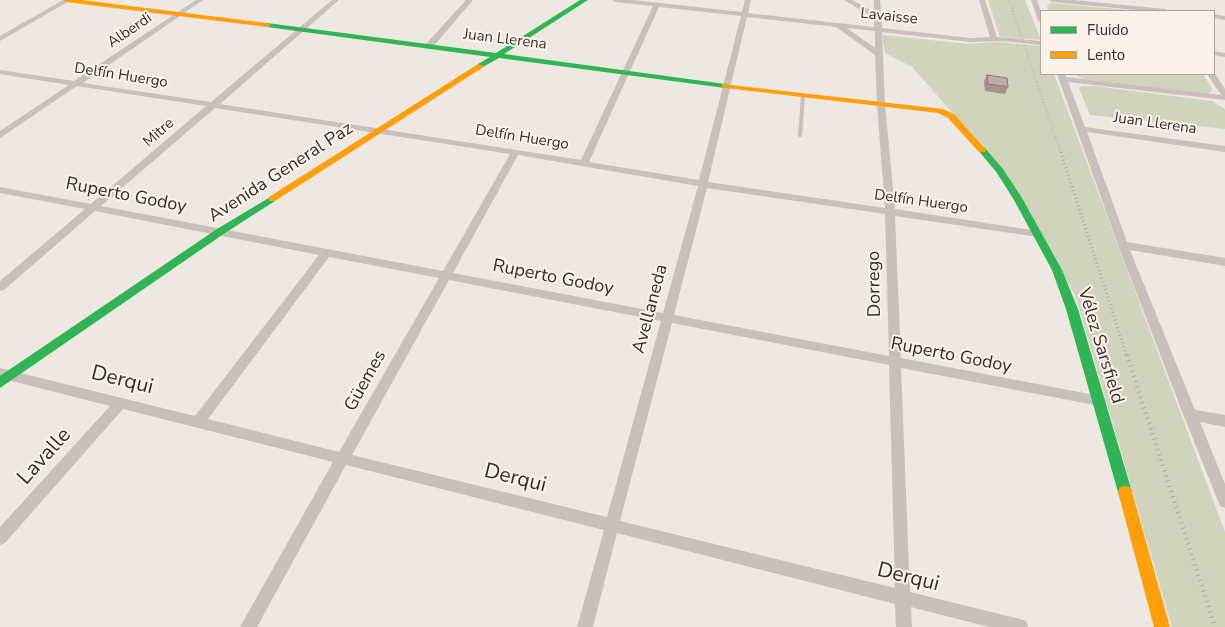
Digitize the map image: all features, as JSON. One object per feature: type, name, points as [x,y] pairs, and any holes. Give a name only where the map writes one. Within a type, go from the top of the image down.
[{"type":"street","name":"Juan Llerena","points":[[67,0],[499,54],[803,96],[940,111]]},
{"type":"street","points":[[0,39],[67,0]]},
{"type":"street","name":"Alberdi","points":[[0,135],[200,0]]},
{"type":"street","name":"Mitre","points":[[0,287],[336,0]]},
{"type":"street","points":[[429,46],[470,0]]},
{"type":"street","name":"Avenida General Paz","points":[[3,377],[221,232],[585,0]]},
{"type":"street","name":"Lavaisse","points":[[615,0],[970,40],[994,39],[1040,43]]},
{"type":"street","name":"Avellaneda","points":[[585,627],[703,184],[748,0]]},
{"type":"street","points":[[847,0],[878,17]]},
{"type":"street","name":"Dorrego","points":[[877,0],[881,105],[890,213],[904,627]]},
{"type":"street","points":[[982,0],[994,39]]},
{"type":"street","points":[[1034,0],[1040,17]]},
{"type":"street","points":[[1052,0],[1155,10]]},
{"type":"street","points":[[584,163],[657,5]]},
{"type":"street","points":[[838,25],[879,54]]},
{"type":"street","name":"Delfín Huergo","points":[[0,72],[515,152],[703,184],[1038,234]]},
{"type":"street","points":[[1212,75],[1225,97]]},
{"type":"street","points":[[1225,97],[1062,76],[1123,246],[1225,501]]},
{"type":"street","name":"Vélez Sarsfield","points":[[940,111],[954,118],[1000,171],[1057,270],[1072,309],[1100,402],[1162,627]]},
{"type":"street","name":"Juan Llerena","points":[[1080,129],[1225,149]]},
{"type":"street","name":"Güemes","points":[[248,627],[515,152]]},
{"type":"street","name":"Ruperto Godoy","points":[[0,190],[1100,402]]},
{"type":"street","points":[[1123,246],[1225,262]]},
{"type":"street","points":[[198,422],[327,252]]},
{"type":"street","name":"Derqui","points":[[3,377],[198,422],[1020,627]]},
{"type":"street","name":"Lavalle","points":[[0,538],[120,403]]},
{"type":"street","points":[[1189,414],[1225,421]]},
{"type":"lane","points":[[800,135],[803,96]]},
{"type":"green space","points":[[988,0],[1025,0],[1040,40],[1000,37]]},
{"type":"green space","points":[[1050,3],[1127,10],[1049,10],[1047,6]]},
{"type":"green space","points":[[882,35],[970,44],[997,42],[1040,46],[1040,75],[1054,75],[1225,532],[1225,627],[1172,627],[1076,297],[1008,176],[912,67],[885,53]]},
{"type":"green space","points":[[1076,75],[1204,75],[1213,90],[1207,94],[1084,79]]},
{"type":"green space","points":[[1082,86],[1212,101],[1225,109],[1225,129],[1090,115],[1079,88]]},
{"type":"building","points":[[987,75],[1007,78],[1008,87],[988,84]]},
{"type":"railway","points":[[1009,0],[1061,153]]},
{"type":"railway","points":[[1061,152],[1127,357]]},
{"type":"railway","points":[[1127,355],[1215,627]]},
{"type":"traffic: fast","points":[[481,66],[585,0]]},
{"type":"traffic: fast","points":[[267,25],[725,86]]},
{"type":"traffic: fast","points":[[982,150],[1000,171],[1019,200],[1057,270],[1072,309],[1125,492]]},
{"type":"traffic: fast","points":[[0,383],[221,231],[272,199]]},
{"type":"traffic: slow","points":[[66,0],[267,25]]},
{"type":"traffic: slow","points":[[272,199],[481,66]]},
{"type":"traffic: slow","points":[[725,86],[940,111],[951,116],[982,150]]},
{"type":"traffic: slow","points":[[1125,492],[1162,627]]}]
